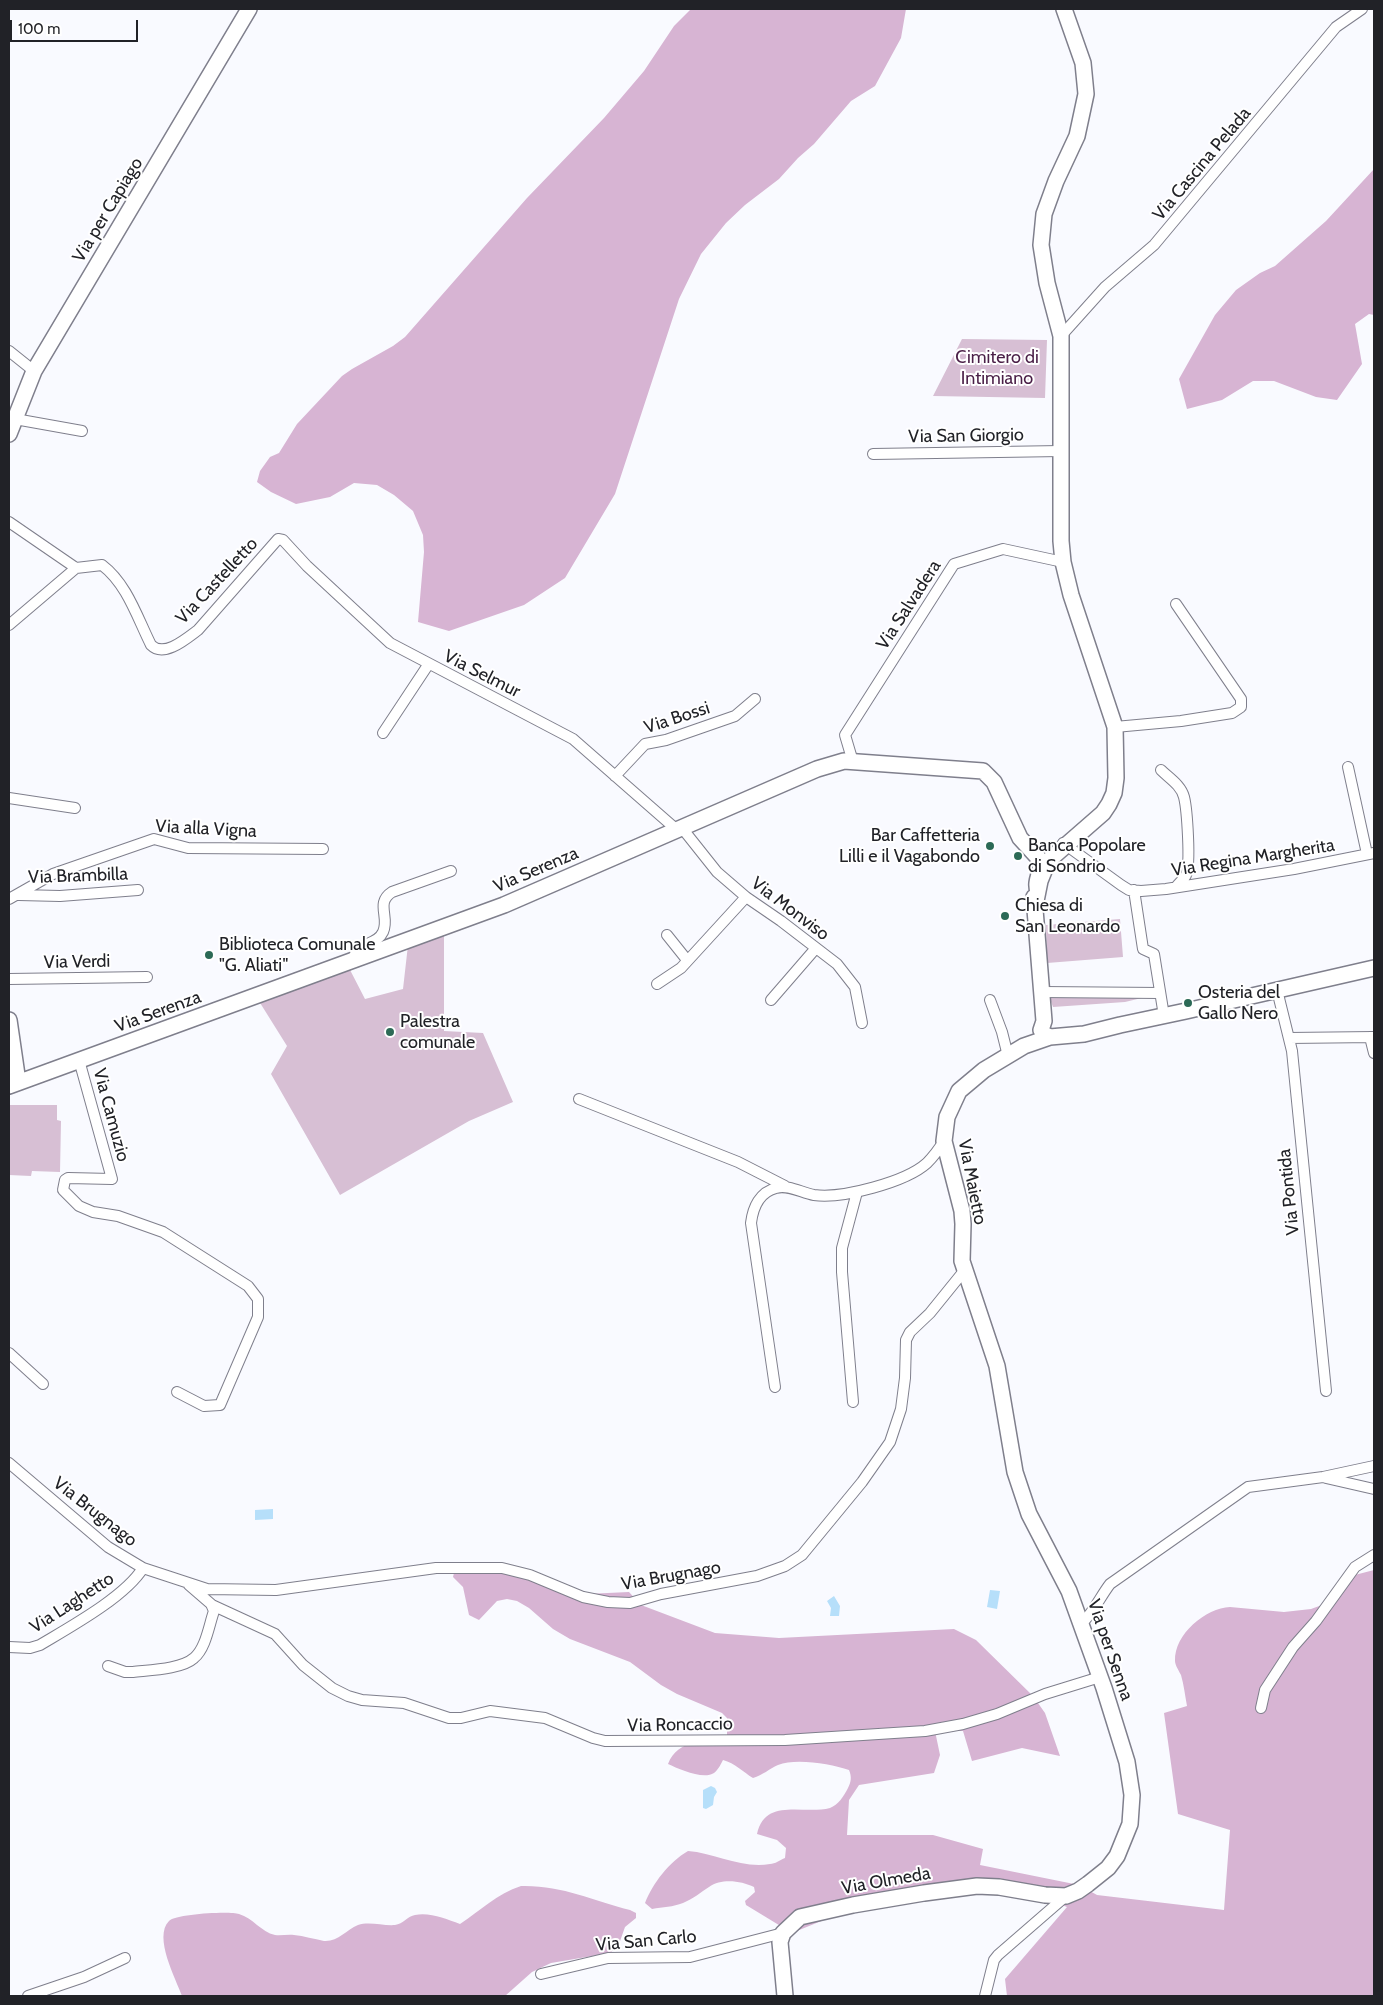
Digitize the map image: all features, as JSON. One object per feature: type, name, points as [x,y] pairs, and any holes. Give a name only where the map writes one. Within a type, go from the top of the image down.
[{"type":"street","name":"Via per Capiago","points":[[9,434],[34,371],[248,9]]},
{"type":"street","points":[[1036,898],[1048,861],[1065,844],[1095,820],[1109,804],[1114,793],[1116,778],[1115,727],[1067,580],[1061,541],[1060,336],[1047,283],[1042,245],[1044,214],[1056,181],[1077,136],[1086,94],[1082,63],[1064,9]]},
{"type":"street","name":"Via Cascina Pelada","points":[[1060,336],[1105,287],[1154,246],[1336,28],[1362,9]]},
{"type":"street","points":[[9,351],[34,371]]},
{"type":"street","points":[[15,419],[82,431]]},
{"type":"street","name":"Via San Giorgio","points":[[873,454],[1061,451]]},
{"type":"street","points":[[9,522],[76,568],[9,625]]},
{"type":"street","name":"Via Castelletto","points":[[76,568],[102,564],[111,571],[122,584],[151,645],[156,650],[164,651],[188,638],[198,630],[278,539]]},
{"type":"street","name":"Via Selmur","points":[[278,539],[283,540],[307,566],[390,644],[573,739],[679,829]]},
{"type":"street","name":"Via Salvadera","points":[[853,762],[846,735],[954,564],[1003,550],[1063,562]]},
{"type":"street","points":[[1115,727],[1181,721],[1232,713],[1241,707],[1241,699],[1176,604]]},
{"type":"street","points":[[383,733],[428,665]]},
{"type":"street","name":"Via Bossi","points":[[615,776],[645,744],[666,740],[735,716],[755,699]]},
{"type":"street","name":"Via Serenza","points":[[13,1084],[504,905],[817,769],[844,761],[983,771],[994,782],[1025,846],[1038,858]]},
{"type":"street","points":[[1348,767],[1371,854]]},
{"type":"street","points":[[1161,770],[1178,786],[1184,796],[1188,867],[1186,875],[1176,887]]},
{"type":"street","points":[[9,798],[75,808]]},
{"type":"street","name":"Via Monviso","points":[[679,829],[717,872],[746,898],[781,921],[836,964],[855,987],[862,1023]]},
{"type":"street","name":"Via alla Vigna","points":[[14,897],[53,874],[154,839],[188,848],[323,849]]},
{"type":"street","points":[[1065,844],[1038,858],[1033,875],[1042,996],[1050,1027],[1076,1035],[1374,968]]},
{"type":"street","points":[[1065,844],[1121,885],[1134,890],[1143,949],[1154,954],[1164,1016]]},
{"type":"street","name":"Via Regina Margherita","points":[[1134,890],[1176,887],[1371,854]]},
{"type":"street","points":[[352,961],[358,950],[378,939],[384,930],[385,896],[451,870]]},
{"type":"street","name":"Via Brambilla","points":[[14,897],[60,896],[138,890]]},
{"type":"street","points":[[657,984],[681,968],[746,898]]},
{"type":"street","points":[[667,935],[687,960]]},
{"type":"street","points":[[771,1000],[816,948]]},
{"type":"street","name":"Via Verdi","points":[[9,979],[146,977]]},
{"type":"street","name":"Via Pontida","points":[[1277,990],[1292,1051],[1326,1391]]},
{"type":"street","points":[[1042,996],[1160,992]]},
{"type":"street","points":[[990,1000],[1002,1032],[1008,1056]]},
{"type":"street","points":[[9,1020],[13,1084]]},
{"type":"street","name":"Via Maietto","points":[[964,1271],[962,1261],[964,1224],[962,1211],[944,1141],[947,1117],[959,1091],[984,1070],[1024,1046],[1050,1027]]},
{"type":"street","points":[[1289,1038],[1372,1037],[1374,1053]]},
{"type":"street","name":"Via Camuzio","points":[[79,1060],[112,1179],[68,1178],[65,1180],[63,1190],[79,1206],[93,1212],[118,1216],[163,1232],[248,1286],[258,1299],[258,1317],[220,1405],[204,1406],[177,1392]]},
{"type":"street","points":[[579,1098],[738,1162],[787,1187],[813,1195],[831,1196],[858,1192],[910,1174],[926,1164],[944,1141]]},
{"type":"street","points":[[774,1387],[751,1223],[752,1212],[765,1192],[777,1187],[787,1187]]},
{"type":"street","points":[[853,1402],[842,1272],[842,1248],[858,1192]]},
{"type":"street","name":"Via Brugnago","points":[[9,1463],[108,1547],[143,1568],[206,1589],[276,1590],[436,1568],[502,1568],[530,1575],[583,1597],[608,1602],[630,1603],[661,1594],[729,1583],[757,1576],[785,1566],[802,1555],[862,1482],[890,1442],[901,1408],[905,1378],[906,1340],[910,1332],[930,1313],[964,1271]]},
{"type":"street","name":"Via per Senna","points":[[964,1271],[997,1366],[1010,1448],[1021,1494],[1029,1514],[1069,1591],[1082,1623],[1126,1762],[1132,1795],[1130,1824],[1117,1856],[1108,1868],[1083,1888],[1066,1896],[998,1954],[994,1960],[985,1996]]},
{"type":"street","points":[[9,1352],[43,1384]]},
{"type":"street","points":[[1082,1623],[1092,1614],[1096,1603],[1110,1584],[1248,1487],[1323,1477],[1374,1466]]},
{"type":"street","points":[[1323,1477],[1374,1489]]},
{"type":"street","points":[[1261,1708],[1265,1690],[1293,1647],[1316,1621],[1355,1566],[1374,1555]]},
{"type":"street","name":"Via Laghetto","points":[[9,1647],[30,1648],[40,1645],[121,1593],[138,1577],[143,1568]]},
{"type":"street","name":"Via Roncaccio","points":[[187,1583],[212,1605],[275,1634],[303,1665],[332,1688],[348,1696],[362,1700],[404,1703],[449,1718],[461,1718],[490,1711],[545,1718],[592,1738],[623,1742],[785,1740],[925,1731],[962,1724],[997,1714],[1045,1694],[1100,1677]]},
{"type":"street","points":[[108,1666],[126,1672],[133,1672],[183,1664],[195,1658],[201,1648],[214,1611],[212,1605]]},
{"type":"street","name":"Via Olmeda","points":[[783,1933],[800,1917],[853,1905],[957,1888],[999,1887],[1045,1895],[1066,1896]]},
{"type":"street","points":[[783,1933],[780,1942],[785,1996]]},
{"type":"street","name":"Via San Carlo","points":[[541,1974],[608,1958],[690,1957],[783,1933]]},
{"type":"street","points":[[28,1996],[84,1977],[125,1958]]},
{"type":"green space","name":"Cimitero di Intimiano","points":[[962,339],[1047,340],[1045,398],[933,396]]},
{"type":"green space","points":[[1120,919],[1123,957],[1047,963],[1046,925]]},
{"type":"green space","points":[[444,932],[444,1031],[483,1033],[513,1102],[469,1121],[340,1195],[271,1074],[287,1046],[257,998],[348,966],[365,999],[403,989],[408,945]]},
{"type":"green space","points":[[1049,996],[1150,996],[1125,1002],[1053,1007]]},
{"type":"green space","points":[[9,1105],[57,1105],[57,1120],[61,1121],[60,1172],[32,1171],[31,1176],[9,1175]]},
{"type":"shaded area","points":[[691,9],[906,9],[901,38],[875,86],[851,101],[814,144],[779,179],[745,205],[726,223],[701,254],[679,299],[615,494],[565,578],[524,605],[449,631],[418,622],[424,552],[423,535],[413,511],[394,495],[377,485],[354,483],[330,497],[296,504],[271,492],[257,482],[260,471],[270,457],[279,453],[297,424],[342,376],[405,337],[527,198],[604,118],[644,71],[674,26]]},
{"type":"shaded area","points":[[1374,169],[1374,315],[1369,314],[1355,324],[1362,364],[1337,400],[1316,397],[1274,381],[1253,381],[1222,400],[1187,409],[1179,379],[1215,315],[1236,290],[1260,273],[1275,266],[1326,221]]},
{"type":"shaded area","points":[[471,1564],[586,1594],[629,1592],[641,1605],[715,1633],[779,1638],[954,1629],[976,1640],[1033,1696],[1045,1713],[1060,1756],[1022,1748],[972,1761],[963,1731],[935,1731],[940,1755],[934,1773],[859,1785],[849,1800],[847,1835],[933,1835],[983,1849],[980,1865],[1079,1885],[1097,1895],[1224,1910],[1230,1830],[1178,1814],[1164,1713],[1187,1706],[1181,1675],[1175,1663],[1176,1651],[1180,1641],[1193,1624],[1202,1617],[1221,1608],[1230,1607],[1284,1612],[1311,1609],[1322,1605],[1351,1576],[1374,1570],[1374,1996],[1007,1996],[1005,1979],[1067,1907],[1044,1898],[996,1892],[934,1897],[831,1917],[792,1933],[746,1905],[745,1901],[755,1892],[754,1887],[743,1883],[720,1882],[683,1903],[652,1909],[645,1903],[652,1888],[668,1867],[688,1851],[739,1863],[760,1865],[776,1863],[785,1858],[786,1848],[777,1840],[757,1834],[761,1823],[768,1815],[777,1811],[820,1810],[833,1807],[845,1794],[849,1786],[851,1777],[849,1770],[823,1764],[794,1762],[778,1765],[753,1778],[735,1765],[723,1760],[718,1769],[709,1775],[698,1775],[668,1764],[678,1750],[685,1746],[701,1741],[727,1738],[727,1718],[722,1713],[677,1694],[661,1685],[630,1662],[570,1639],[553,1629],[529,1608],[517,1601],[507,1599],[497,1601],[479,1620],[469,1615],[463,1587],[453,1577],[455,1569]]},
{"type":"shaded area","points":[[521,1886],[550,1888],[576,1894],[630,1910],[636,1913],[636,1918],[625,1927],[619,1944],[610,1953],[551,1963],[532,1972],[505,1996],[182,1996],[164,1947],[163,1937],[169,1921],[192,1915],[214,1913],[239,1914],[265,1931],[275,1935],[294,1935],[324,1941],[334,1940],[358,1925],[367,1923],[395,1925],[410,1917],[421,1914],[444,1918],[460,1924],[497,1898]]},
{"type":"water","points":[[273,1509],[273,1519],[255,1520],[255,1510]]},
{"type":"water","points":[[990,1590],[1000,1591],[997,1609],[987,1607]]},
{"type":"water","points":[[834,1596],[840,1606],[839,1616],[830,1616],[831,1608],[827,1601]]},
{"type":"water","points":[[711,1786],[717,1792],[713,1805],[706,1809],[703,1808],[703,1790]]},
{"type":"place","name":"Bar Caffetteria Lilli e il Vagabondo","points":[[990,846]]},
{"type":"place","name":"Banca Popolare di Sondrio","points":[[1018,856]]},
{"type":"place","name":"Chiesa di San Leonardo","points":[[1005,916]]},
{"type":"place","name":"Biblioteca Comunale \"G. Aliati\"","points":[[209,955]]},
{"type":"place","name":"Osteria del Gallo Nero","points":[[1188,1003]]},
{"type":"place","name":"Palestra comunale","points":[[390,1032]]}]
